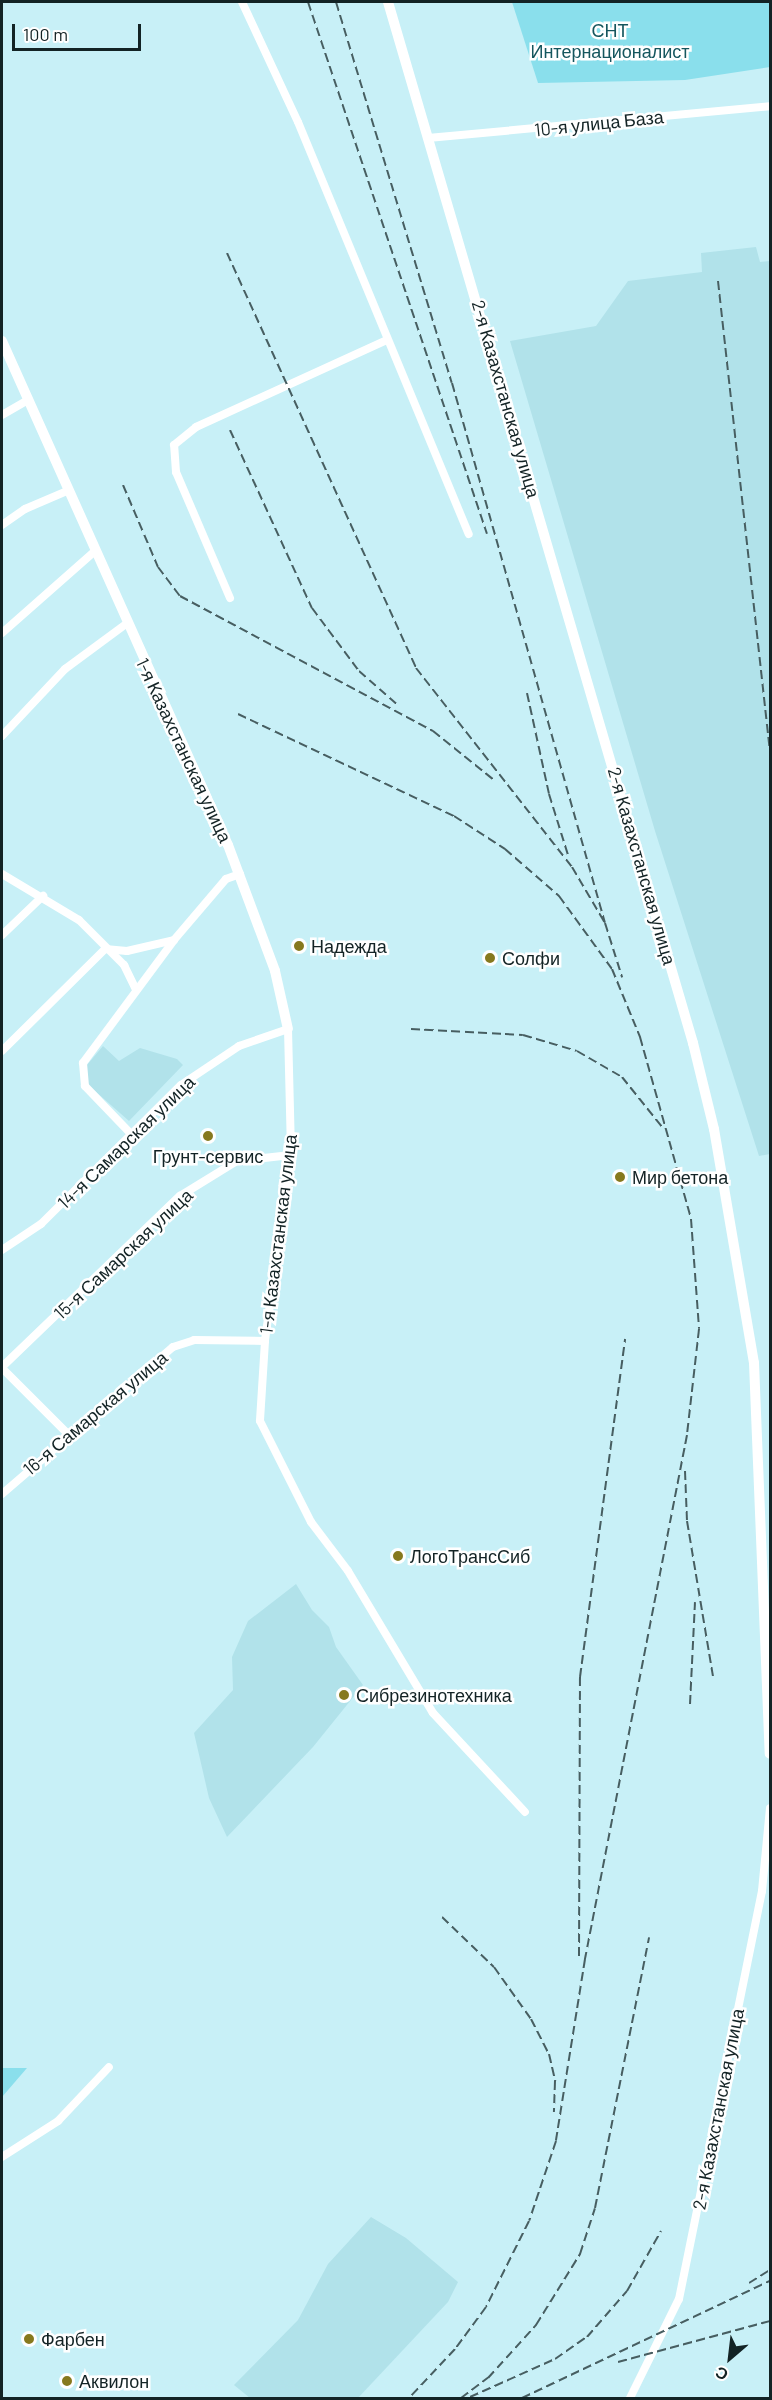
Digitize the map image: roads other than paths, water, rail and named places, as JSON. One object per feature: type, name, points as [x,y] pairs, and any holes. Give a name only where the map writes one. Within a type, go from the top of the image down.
[{"type":"street","points":[[242,2],[298,122],[469,534]]},
{"type":"street","name":"2-я Казахстанская улица","points":[[388,2],[693,1044],[714,1129],[754,1363],[771,1754]]},
{"type":"street","name":"10-я улица База","points":[[428,138],[771,106]]},
{"type":"street","points":[[230,598],[176,471],[174,445],[196,427],[387,340]]},
{"type":"street","name":"1-я Казахстанская улица","points":[[2,341],[126,624],[240,874],[275,970],[288,1029],[291,1155],[265,1341],[260,1421],[311,1522],[348,1571],[433,1713],[525,1812]]},
{"type":"street","points":[[2,415],[28,400]]},
{"type":"street","points":[[2,525],[25,508],[67,491]]},
{"type":"street","points":[[2,633],[95,551]]},
{"type":"street","points":[[2,736],[65,669],[126,624]]},
{"type":"street","points":[[2,874],[43,896],[79,920],[105,949],[124,965],[136,990]]},
{"type":"street","points":[[132,1135],[85,1086],[80,1075],[83,1062],[174,940],[226,879],[240,874]]},
{"type":"street","points":[[2,935],[43,896]]},
{"type":"street","points":[[2,1051],[105,949],[127,951],[174,940]]},
{"type":"street","name":"14-я Самарская улица","points":[[2,1250],[41,1224],[207,1066],[239,1046],[288,1029]]},
{"type":"street","name":"15-я Самарская улица","points":[[2,1368],[180,1196],[237,1161],[291,1155]]},
{"type":"street","name":"16-я Самарская улица","points":[[2,1494],[67,1433],[180,1343],[240,1337],[265,1341]]},
{"type":"street","points":[[2,1368],[67,1433]]},
{"type":"street","name":"2-я Казахстанская улица","points":[[630,2398],[679,2299],[762,1891],[771,1808]]},
{"type":"street","points":[[2,2157],[58,2121],[110,2067]]},
{"type":"railway","points":[[308,2],[487,534]]},
{"type":"railway","points":[[336,2],[452,383],[605,923]]},
{"type":"railway","points":[[227,253],[416,668],[572,867],[605,923],[622,977]]},
{"type":"railway","points":[[718,281],[770,750]]},
{"type":"railway","points":[[230,430],[312,608],[359,671],[399,706]]},
{"type":"railway","points":[[123,485],[158,567],[180,596],[433,731],[494,780]]},
{"type":"railway","points":[[527,693],[549,794],[568,855]]},
{"type":"railway","points":[[238,714],[454,816],[505,849],[559,896],[612,969],[640,1037],[691,1219],[699,1329],[687,1435],[585,1959],[556,2141],[529,2221],[486,2307],[455,2349],[409,2398]]},
{"type":"railway","points":[[411,1029],[523,1035],[577,1051],[622,1077],[662,1127]]},
{"type":"railway","points":[[579,1956],[580,1677],[625,1339]]},
{"type":"railway","points":[[685,1471],[687,1521],[713,1677]]},
{"type":"railway","points":[[690,1704],[695,1602]]},
{"type":"railway","points":[[442,1917],[494,1967],[531,2019],[549,2054],[555,2081],[554,2112]]},
{"type":"railway","points":[[461,2398],[488,2378],[536,2325],[580,2254],[595,2208],[649,1937]]},
{"type":"railway","points":[[470,2397],[555,2359],[587,2337],[627,2291],[661,2231]]},
{"type":"railway","points":[[749,2283],[770,2270]]},
{"type":"railway","points":[[522,2398],[770,2281]]},
{"type":"railway","points":[[618,2362],[770,2321]]},
{"type":"place","name":"Надежда","points":[[299,946]]},
{"type":"place","name":"Солфи","points":[[490,958]]},
{"type":"place","name":"Грунт-сервис","points":[[208,1136]]},
{"type":"place","name":"Мир бетона","points":[[620,1177]]},
{"type":"place","name":"ЛогоТрансСиб","points":[[398,1556]]},
{"type":"place","name":"Сибрезинотехника","points":[[344,1695]]},
{"type":"place","name":"Фарбен","points":[[29,2339]]},
{"type":"place","name":"Аквилон","points":[[67,2381]]},
{"type":"park label","name":"СНТ Интернационалист","points":[[610,42]]}]
